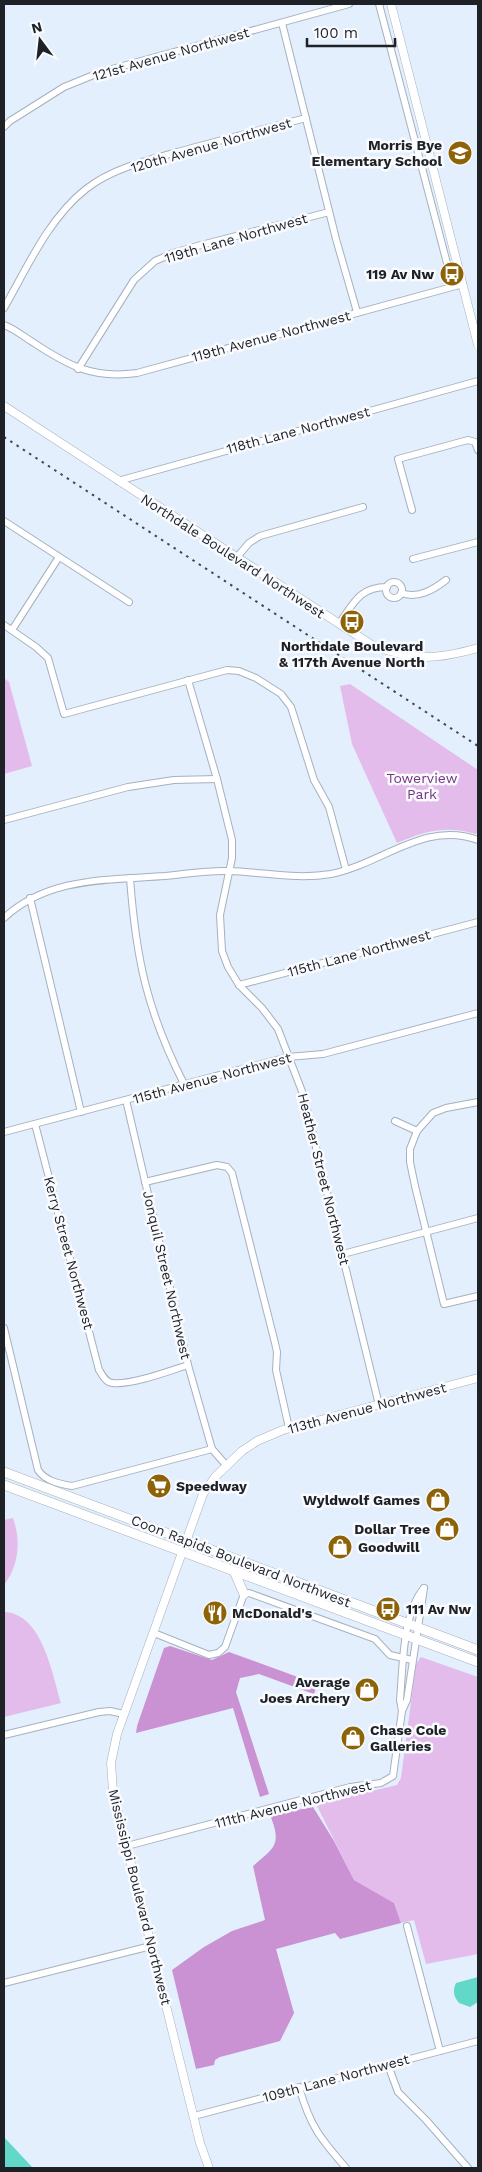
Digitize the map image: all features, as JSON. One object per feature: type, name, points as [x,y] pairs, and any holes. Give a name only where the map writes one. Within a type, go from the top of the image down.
[{"type":"main road","name":"Coon Rapids Boulevard Northwest","points":[[4,1472],[478,1650]]},
{"type":"main road","name":"Coon Rapids Boulevard Northwest","points":[[4,1485],[478,1662]]},
{"type":"main road","points":[[234,1571],[244,1594]]},
{"type":"street","name":"121st Avenue Northwest","points":[[4,127],[10,121],[64,87],[101,72],[349,4]]},
{"type":"street","points":[[379,4],[453,286]]},
{"type":"street","points":[[391,4],[463,284],[476,326],[478,345]]},
{"type":"street","points":[[282,23],[329,212],[357,312]]},
{"type":"street","name":"120th Avenue Northwest","points":[[4,308],[44,240],[65,210],[86,189],[102,178],[147,161],[306,118]]},
{"type":"street","name":"119th Lane Northwest","points":[[78,369],[134,280],[155,261],[192,247],[329,212]]},
{"type":"street","name":"119th Avenue Northwest","points":[[78,369],[107,375],[136,373],[463,284]]},
{"type":"street","points":[[4,325],[78,369]]},
{"type":"street","name":"118th Lane Northwest","points":[[118,481],[478,381]]},
{"type":"street","name":"Northdale Boulevard Northwest","points":[[4,406],[372,644],[398,655],[426,658],[455,654],[478,648]]},
{"type":"street","points":[[412,510],[398,459],[468,440],[475,442],[478,450]]},
{"type":"street","points":[[237,557],[249,543],[260,536],[363,507]]},
{"type":"street","points":[[4,520],[129,602]]},
{"type":"street","points":[[413,559],[478,542]]},
{"type":"street","points":[[12,630],[59,557]]},
{"type":"street","points":[[401,593],[411,596],[427,592],[446,580]]},
{"type":"street","points":[[339,624],[361,594],[369,589],[387,587],[391,583],[397,583],[401,587],[401,593],[397,597],[391,597],[387,593],[387,587]]},
{"type":"street","points":[[4,625],[36,647],[48,658],[64,714],[227,670],[247,673],[281,694],[296,717],[314,780],[331,813],[346,870]]},
{"type":"street","name":"Heather Street Northwest","points":[[188,680],[217,779],[232,840],[229,871],[220,915],[220,939],[224,957],[239,985],[262,1008],[278,1029],[308,1109],[379,1405]]},
{"type":"street","points":[[4,820],[128,787],[174,780],[217,779]]},
{"type":"street","points":[[4,918],[30,898],[40,893],[78,884],[130,878],[229,871],[293,877],[331,874],[346,870],[428,836],[455,834],[475,839]]},
{"type":"street","points":[[130,878],[134,932],[141,972],[151,1010],[165,1047],[184,1084]]},
{"type":"street","points":[[30,898],[81,1112]]},
{"type":"street","name":"115th Lane Northwest","points":[[239,985],[478,922]]},
{"type":"street","name":"115th Avenue Northwest","points":[[4,1132],[288,1057],[323,1054],[478,1013]]},
{"type":"street","name":"Jonquil Street Northwest","points":[[126,1100],[188,1365],[212,1449]]},
{"type":"street","points":[[478,1102],[437,1110],[424,1121],[417,1130],[411,1145],[410,1162],[444,1304],[478,1296]]},
{"type":"street","points":[[395,1121],[417,1130]]},
{"type":"street","name":"Kerry Street Northwest","points":[[35,1124],[100,1370],[106,1381],[112,1383],[140,1379],[188,1365]]},
{"type":"street","points":[[145,1182],[217,1165],[227,1167],[236,1182],[277,1352],[276,1370],[289,1428]]},
{"type":"street","points":[[344,1254],[427,1234],[478,1218]]},
{"type":"street","points":[[4,1328],[38,1470],[43,1476],[72,1486],[212,1449],[226,1465]]},
{"type":"street","name":"113th Avenue Northwest","points":[[257,1441],[289,1428],[478,1378]]},
{"type":"street","name":"Mississippi Boulevard Northwest","points":[[209,2168],[151,1946],[113,1791],[111,1769],[114,1746],[124,1714],[203,1494],[226,1465],[257,1441]]},
{"type":"street","name":"111th Avenue Northwest","points":[[402,1711],[400,1700],[404,1658],[411,1638],[416,1598],[424,1588],[424,1601],[413,1626]]},
{"type":"street","points":[[154,1633],[209,1655],[218,1653],[225,1648],[244,1594],[254,1594],[375,1639],[390,1655],[412,1660]]},
{"type":"street","name":"111th Avenue Northwest","points":[[127,1846],[344,1788],[388,1780],[394,1772],[402,1711],[407,1700],[412,1660],[411,1638]]},
{"type":"street","points":[[4,1735],[98,1712],[110,1711],[124,1714]]},
{"type":"street","points":[[407,1926],[440,2051]]},
{"type":"street","points":[[4,1983],[151,1946]]},
{"type":"street","name":"109th Lane Northwest","points":[[194,2116],[478,2041]]},
{"type":"street","points":[[388,2065],[398,2092],[426,2120],[468,2168]]},
{"type":"street","points":[[299,2087],[311,2123],[323,2142],[346,2168]]},
{"type":"green space","points":[[4,678],[9,682],[32,766],[4,774]]},
{"type":"green space","name":"Towerview Park","points":[[350,684],[478,770],[478,831],[476,834],[455,830],[436,831],[417,835],[397,843],[352,744],[340,686]]},
{"type":"green space","points":[[13,1518],[18,1544],[16,1561],[4,1585],[4,1520]]},
{"type":"green space","points":[[4,1612],[17,1615],[28,1622],[36,1633],[49,1661],[61,1703],[4,1717]]},
{"type":"green space","points":[[421,1657],[478,1677],[478,1954],[426,1964],[414,1920],[401,1923],[394,1903],[354,1880],[316,1804],[397,1785],[401,1778],[416,1664]]},
{"type":"shaded area","points":[[170,1646],[212,1660],[229,1652],[317,1684],[314,1694],[259,1674],[240,1678],[236,1692],[269,1794],[260,1797],[233,1708],[136,1733],[164,1648]]},
{"type":"shaded area","points":[[313,1807],[334,1841],[354,1880],[394,1903],[401,1923],[340,1939],[335,1933],[276,1949],[294,2013],[280,2041],[220,2057],[215,2060],[214,2065],[196,2069],[172,1970],[204,1947],[232,1931],[265,1920],[253,1866],[267,1854],[276,1839],[270,1815]]},
{"type":"shaded area","points":[[478,1977],[478,2002],[470,2007],[459,2003],[454,1994],[456,1983]]},
{"type":"shaded area","points":[[4,2137],[33,2168],[4,2168]]},
{"type":"railway","points":[[4,437],[478,746]]},
{"type":"place","name":"Morris Bye Elementary School","points":[[460,153]]},
{"type":"place","name":"119 Av Nw","points":[[452,274]]},
{"type":"place","name":"Northdale Boulevard & 117th Avenue North","points":[[352,622]]},
{"type":"place","name":"Speedway","points":[[159,1486]]},
{"type":"place","name":"Wyldwolf Games","points":[[438,1500]]},
{"type":"place","name":"Dollar Tree","points":[[447,1529]]},
{"type":"place","name":"Goodwill","points":[[340,1547]]},
{"type":"place","name":"111 Av Nw","points":[[388,1609]]},
{"type":"place","name":"McDonald's","points":[[215,1613]]},
{"type":"place","name":"Average Joes Archery","points":[[367,1690]]},
{"type":"place","name":"Chase Cole Galleries","points":[[353,1738]]}]
